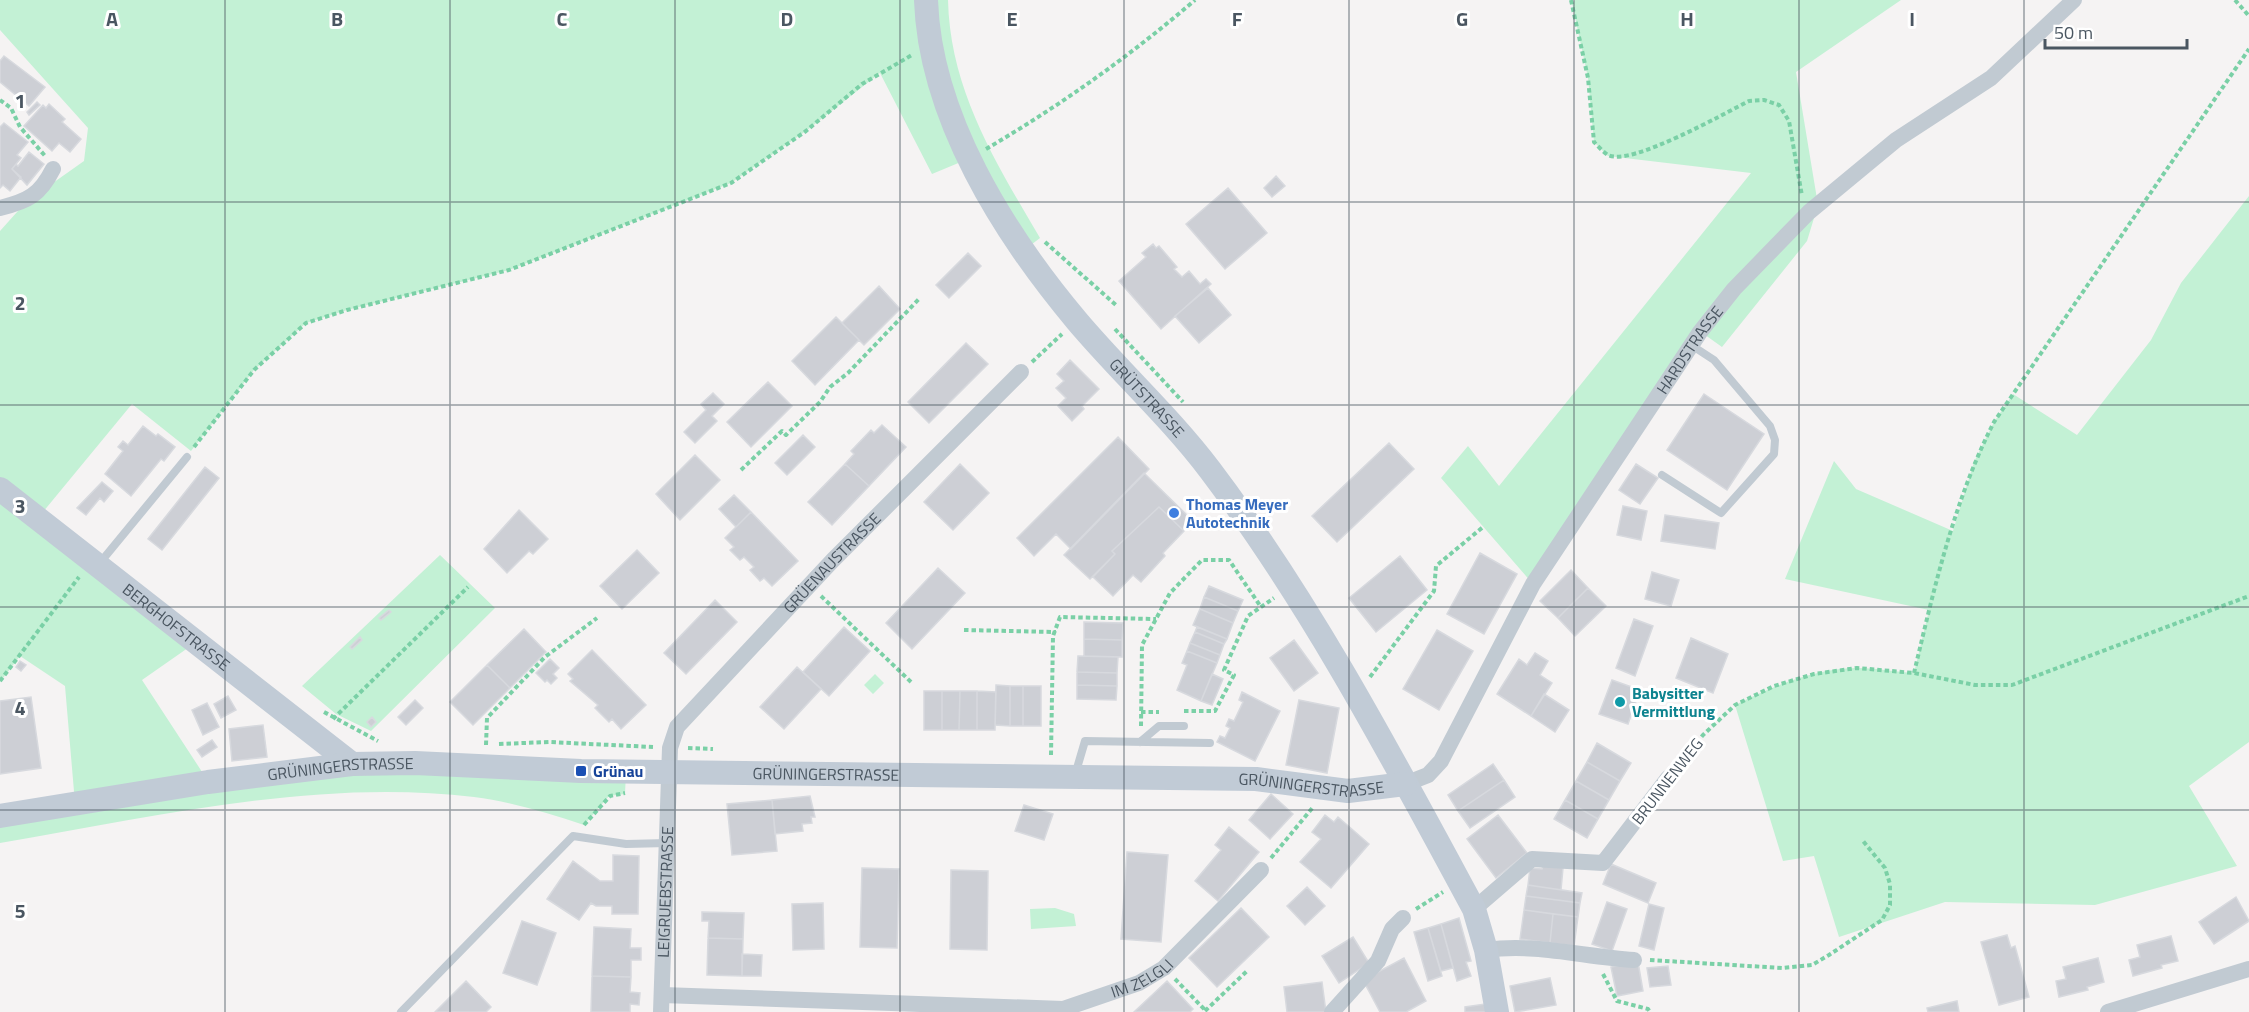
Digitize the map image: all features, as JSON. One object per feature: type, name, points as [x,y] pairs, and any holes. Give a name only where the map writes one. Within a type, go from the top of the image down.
[{"type":"main road","name":"GRÜTSTRASSE","points":[[926,0],[932,45],[942,90],[978,153],[1023,251],[1077,321],[1209,470],[1289,588],[1405,784]]},
{"type":"main road","name":"BERGHOFSTRASSE","points":[[0,489],[88,575],[352,764]]},
{"type":"main road","name":"GRÜNINGERSTRASSE","points":[[0,816],[208,782],[352,764],[415,764],[581,771],[670,760],[1078,767],[1256,779],[1348,791],[1405,784],[1474,909],[1486,950],[1497,1012]]},
{"type":"street","name":"HARDSTRASSE","points":[[1405,784],[1428,775],[1441,761],[1533,584],[1691,345],[1734,289],[1809,212],[1896,140],[1991,78],[2074,0]]},
{"type":"street","points":[[0,208],[26,202],[45,183],[53,168]]},
{"type":"street","name":"GRÜENAUSTRASSE","points":[[670,760],[677,727],[689,713],[810,585],[1021,372]]},
{"type":"street","name":"LEIGRUEBSTRASSE","points":[[662,1004],[670,760]]},
{"type":"street","name":"BRUNNENWEG","points":[[1474,909],[1532,859],[1603,863],[1668,778]]},
{"type":"street","name":"IM ZELGLI","points":[[662,1004],[1063,1009],[1139,983],[1164,968],[1261,870]]},
{"type":"street","points":[[1332,1012],[1378,961],[1392,929],[1403,918]]},
{"type":"street","points":[[1486,950],[1542,947],[1594,957],[1634,960]]},
{"type":"street","points":[[2108,1012],[2249,969]]},
{"type":"lane","points":[[1662,475],[1721,513],[1774,454],[1775,440],[1770,426],[1714,360],[1691,345]]},
{"type":"lane","points":[[88,575],[186,457]]},
{"type":"lane","points":[[1140,741],[1160,726],[1184,726]]},
{"type":"lane","points":[[1078,767],[1085,741],[1210,743]]},
{"type":"lane","points":[[401,1012],[573,836],[626,844],[667,843]]},
{"type":"path","points":[[978,153],[1043,114],[1138,49],[1195,0]]},
{"type":"path","points":[[1571,0],[1588,78],[1594,142],[1608,156],[1626,157],[1648,150],[1749,101],[1764,100],[1779,105],[1789,122],[1802,196],[1809,212]]},
{"type":"path","points":[[2235,0],[2249,16]]},
{"type":"path","points":[[186,457],[254,370],[306,323],[346,309],[509,270],[731,183],[806,131],[862,84],[932,45]]},
{"type":"path","points":[[1914,673],[1929,610],[1974,462],[1994,422],[2249,48]]},
{"type":"path","points":[[0,100],[10,108],[20,127],[50,161],[53,168]]},
{"type":"path","points":[[978,153],[983,138]]},
{"type":"path","points":[[978,153],[993,159]]},
{"type":"path","points":[[1061,264],[1040,238],[1117,306]]},
{"type":"path","points":[[741,470],[782,431],[786,435],[820,402],[830,387],[848,373],[919,299]]},
{"type":"path","points":[[1021,372],[1077,321]]},
{"type":"path","points":[[1110,324],[1190,410]]},
{"type":"path","points":[[1363,670],[1369,679],[1434,591],[1436,566],[1484,526]]},
{"type":"path","points":[[1140,741],[1142,645],[1170,593],[1202,560],[1229,560],[1261,607]]},
{"type":"path","points":[[0,681],[88,575],[70,570]]},
{"type":"path","points":[[810,585],[912,682]]},
{"type":"path","points":[[333,719],[468,587]]},
{"type":"path","points":[[1173,711],[1215,711],[1234,675],[1224,670],[1248,616],[1289,588]]},
{"type":"path","name":"BRUNNENWEG","points":[[1668,778],[1703,735],[1735,705],[1774,686],[1814,674],[1857,668],[1914,673],[1975,685],[2012,685],[2249,596]]},
{"type":"path","points":[[1051,757],[1053,636],[1060,617],[1156,619]]},
{"type":"path","points":[[486,745],[487,718],[545,657],[597,618]]},
{"type":"path","points":[[964,630],[1056,632]]},
{"type":"path","points":[[314,706],[372,740],[380,741]]},
{"type":"path","points":[[1141,712],[1162,711]]},
{"type":"path","points":[[475,745],[549,742],[670,760],[724,750]]},
{"type":"path","points":[[1039,757],[1051,757],[1078,767]]},
{"type":"path","points":[[1261,870],[1328,789]]},
{"type":"path","points":[[1634,960],[1782,968],[1812,964],[1882,920],[1890,905],[1890,884],[1885,868],[1863,841]]},
{"type":"path","points":[[1403,918],[1459,881]]},
{"type":"path","points":[[1594,957],[1617,1001],[1648,1009],[1650,1012]]},
{"type":"path","points":[[1164,968],[1206,1011],[1247,971]]},
{"type":"green space","points":[[0,0],[948,0],[957,65],[966,95],[978,125],[1007,182],[1040,238],[1023,251],[968,159],[932,174],[880,73],[806,131],[731,183],[509,270],[347,310],[306,323],[254,370],[191,451],[132,404],[38,518],[195,643],[142,680],[208,781],[352,764],[626,772],[625,794],[609,796],[584,825],[530,808],[474,797],[415,792],[355,793],[295,796],[236,803],[0,843],[0,816],[75,803],[65,686],[20,656],[0,682],[0,231],[26,202],[84,161],[88,128],[0,30]]},
{"type":"green space","points":[[1575,0],[1901,0],[1796,72],[1818,205],[1807,241],[1722,347],[1701,332],[1533,584],[1441,478],[1468,446],[1499,486],[1751,173],[1608,156],[1594,142],[1588,78],[1572,3]]},
{"type":"green space","points":[[2249,196],[2249,742],[2189,786],[2237,866],[2095,905],[1945,902],[1839,937],[1814,856],[1783,861],[1735,705],[1795,679],[1826,671],[1859,668],[1914,673],[1929,610],[1785,579],[1834,461],[1856,489],[1953,531],[1974,462],[1994,422],[2013,394],[2077,435],[2151,340],[2181,283]]},
{"type":"green space","points":[[440,555],[495,608],[371,731],[336,714],[302,686]]},
{"type":"green space","points":[[875,674],[884,683],[873,694],[864,685]]},
{"type":"green space","points":[[1055,908],[1074,914],[1076,926],[1031,929],[1030,909]]},
{"type":"building","points":[[4,56],[45,87],[29,106],[0,82],[0,61]]},
{"type":"building","points":[[37,102],[40,105],[29,115],[27,112]]},
{"type":"building","points":[[49,104],[65,119],[62,122],[81,139],[70,152],[59,143],[52,151],[24,126],[43,105],[46,108]]},
{"type":"building","points":[[4,123],[28,142],[17,155],[21,158],[12,169],[21,177],[10,191],[3,185],[0,188],[0,127]]},
{"type":"building","points":[[29,152],[44,164],[27,185],[12,169],[16,164],[18,166]]},
{"type":"building","points":[[1276,176],[1285,186],[1272,197],[1264,188]]},
{"type":"building","points":[[1228,188],[1267,233],[1225,269],[1186,224]]},
{"type":"building","points":[[1153,244],[1156,248],[1159,246],[1177,267],[1174,269],[1182,277],[1189,271],[1200,284],[1206,279],[1211,284],[1161,329],[1119,281],[1146,257],[1142,253]]},
{"type":"building","points":[[968,253],[981,266],[949,298],[936,285]]},
{"type":"building","points":[[879,286],[900,309],[864,345],[842,323]]},
{"type":"building","points":[[1208,288],[1231,315],[1199,343],[1175,316]]},
{"type":"building","points":[[836,317],[859,340],[815,385],[792,361]]},
{"type":"building","points":[[966,343],[988,364],[929,423],[908,402]]},
{"type":"building","points":[[1070,360],[1099,389],[1082,406],[1084,409],[1072,421],[1058,406],[1066,398],[1056,388],[1064,381],[1057,374]]},
{"type":"building","points":[[768,382],[792,406],[751,447],[727,422]]},
{"type":"building","points":[[713,393],[724,404],[712,416],[717,421],[695,443],[684,432],[706,410],[701,404]]},
{"type":"building","points":[[1704,394],[1764,434],[1727,490],[1667,450]]},
{"type":"building","points":[[882,425],[906,447],[869,486],[845,464],[854,454],[851,451],[871,430],[874,433]]},
{"type":"building","points":[[143,426],[175,447],[164,461],[161,459],[131,496],[105,474],[123,451],[118,447],[123,441],[128,445]]},
{"type":"building","points":[[803,435],[815,447],[787,475],[775,463]]},
{"type":"building","points":[[1118,437],[1149,469],[1071,549],[1056,534],[1034,556],[1017,538]]},
{"type":"building","points":[[1389,443],[1414,469],[1337,542],[1312,516]]},
{"type":"building","points":[[695,455],[720,480],[680,520],[656,494]]},
{"type":"building","points":[[845,464],[869,486],[832,525],[808,502]]},
{"type":"building","points":[[960,464],[989,493],[953,530],[924,502]]},
{"type":"building","points":[[1636,464],[1658,478],[1640,504],[1619,490]]},
{"type":"building","points":[[205,467],[219,478],[162,550],[148,539]]},
{"type":"building","points":[[1144,473],[1193,521],[1184,531],[1159,507],[1112,551],[1115,554],[1090,579],[1064,555]]},
{"type":"building","points":[[102,482],[113,491],[104,502],[100,498],[86,515],[77,508]]},
{"type":"building","points":[[734,495],[751,512],[736,527],[719,509]]},
{"type":"building","points":[[1623,506],[1647,511],[1641,540],[1617,535]]},
{"type":"building","points":[[1159,507],[1184,531],[1163,553],[1165,556],[1141,582],[1133,575],[1113,596],[1093,577],[1115,554],[1112,551]]},
{"type":"building","points":[[519,510],[548,539],[533,554],[529,551],[507,573],[484,549]]},
{"type":"building","points":[[751,512],[798,561],[772,586],[764,578],[760,581],[750,570],[754,567],[744,557],[740,560],[730,550],[734,547],[725,538]]},
{"type":"building","points":[[1665,515],[1719,523],[1715,549],[1661,541]]},
{"type":"building","points":[[637,550],[659,573],[622,609],[600,586]]},
{"type":"building","points":[[1480,553],[1517,574],[1484,634],[1447,614]]},
{"type":"building","points":[[1400,556],[1427,590],[1376,632],[1349,598]]},
{"type":"building","points":[[938,568],[965,593],[912,649],[886,623]]},
{"type":"building","points":[[1571,570],[1588,588],[1558,618],[1540,601]]},
{"type":"building","points":[[1652,572],[1679,580],[1671,606],[1645,599]]},
{"type":"building","points":[[1209,586],[1243,600],[1238,611],[1204,597]]},
{"type":"building","points":[[1588,588],[1606,606],[1575,636],[1558,618]]},
{"type":"building","points":[[1204,597],[1238,611],[1233,623],[1200,609]]},
{"type":"building","points":[[715,600],[737,622],[686,674],[664,653]]},
{"type":"building","points":[[1200,609],[1233,623],[1227,639],[1193,625]]},
{"type":"building","points":[[389,610],[391,612],[381,620],[379,618]]},
{"type":"building","points":[[1634,619],[1653,626],[1635,676],[1616,668]]},
{"type":"building","points":[[1084,622],[1123,623],[1122,640],[1084,639]]},
{"type":"building","points":[[844,627],[870,651],[829,696],[803,672]]},
{"type":"building","points":[[1197,627],[1227,639],[1224,644],[1195,632]]},
{"type":"building","points":[[524,629],[546,652],[510,688],[487,665]]},
{"type":"building","points":[[1437,630],[1473,651],[1439,710],[1403,689]]},
{"type":"building","points":[[1195,632],[1224,644],[1220,655],[1190,643]]},
{"type":"building","points":[[360,637],[362,640],[352,649],[350,647]]},
{"type":"building","points":[[1691,638],[1728,654],[1713,693],[1676,678]]},
{"type":"building","points":[[1084,639],[1122,640],[1122,657],[1084,656]]},
{"type":"building","points":[[1294,640],[1318,673],[1294,691],[1270,658]]},
{"type":"building","points":[[1190,643],[1220,655],[1217,663],[1187,651]]},
{"type":"building","points":[[592,650],[646,705],[621,729],[612,719],[609,722],[595,708],[598,705],[570,681],[573,679],[568,674]]},
{"type":"building","points":[[1187,651],[1217,663],[1201,701],[1177,690],[1187,665],[1182,663]]},
{"type":"building","points":[[1535,653],[1548,661],[1540,675],[1552,683],[1531,716],[1497,694],[1519,659],[1527,665]]},
{"type":"building","points":[[1078,656],[1118,657],[1117,673],[1077,672]]},
{"type":"building","points":[[550,659],[559,668],[553,674],[557,678],[551,684],[547,680],[545,682],[536,673]]},
{"type":"building","points":[[20,661],[26,665],[21,671],[16,667]]},
{"type":"building","points":[[487,665],[510,688],[473,725],[450,702]]},
{"type":"building","points":[[797,667],[821,689],[784,729],[760,707]]},
{"type":"building","points":[[1077,672],[1117,673],[1117,686],[1077,685]]},
{"type":"building","points":[[1212,674],[1223,679],[1212,705],[1201,701]]},
{"type":"building","name":"Babysitter Vermittlung","points":[[1612,680],[1640,690],[1628,724],[1599,714]]},
{"type":"building","points":[[996,685],[1010,686],[1010,726],[995,725]]},
{"type":"building","points":[[1077,685],[1117,686],[1116,700],[1077,699]]},
{"type":"building","points":[[1010,686],[1023,686],[1023,726],[1010,726]]},
{"type":"building","points":[[1023,686],[1041,686],[1041,726],[1023,726]]},
{"type":"building","points":[[924,691],[942,691],[942,730],[924,730]]},
{"type":"building","points":[[942,691],[960,691],[959,730],[942,730]]},
{"type":"building","points":[[960,691],[977,691],[977,730],[959,730]]},
{"type":"building","points":[[977,691],[996,692],[995,730],[977,730]]},
{"type":"building","points":[[1242,692],[1280,711],[1255,761],[1217,742],[1220,736],[1225,738],[1230,728],[1226,726],[1229,719],[1234,721],[1243,702],[1239,700]]},
{"type":"building","points":[[1544,694],[1569,710],[1555,732],[1531,716]]},
{"type":"building","points":[[228,696],[236,710],[221,718],[214,704]]},
{"type":"building","points":[[31,697],[41,768],[0,774],[0,701]]},
{"type":"building","points":[[415,700],[423,708],[406,725],[398,717]]},
{"type":"building","points":[[1299,700],[1339,708],[1327,773],[1286,765]]},
{"type":"building","points":[[207,703],[219,727],[203,735],[192,710]]},
{"type":"building","points":[[372,717],[376,722],[371,727],[367,722]]},
{"type":"building","points":[[263,725],[267,757],[232,761],[229,729]]},
{"type":"building","points":[[212,740],[217,747],[202,757],[197,750]]},
{"type":"building","points":[[1597,743],[1631,763],[1620,781],[1587,762]]},
{"type":"building","points":[[1587,762],[1620,781],[1609,800],[1576,781]]},
{"type":"building","points":[[1493,764],[1504,780],[1458,811],[1448,795]]},
{"type":"building","points":[[1504,780],[1515,797],[1470,828],[1458,811]]},
{"type":"building","points":[[1576,781],[1609,800],[1598,819],[1565,800]]},
{"type":"building","points":[[1271,794],[1293,814],[1270,839],[1249,820]]},
{"type":"building","points":[[810,796],[815,817],[811,817],[812,823],[802,824],[803,831],[775,834],[772,800]]},
{"type":"building","points":[[772,800],[777,851],[732,855],[727,804]]},
{"type":"building","points":[[1565,800],[1598,819],[1587,838],[1554,819]]},
{"type":"building","points":[[1024,805],[1053,814],[1044,840],[1015,831]]},
{"type":"building","points":[[1325,815],[1334,822],[1338,817],[1369,844],[1331,888],[1300,862],[1321,839],[1312,832]]},
{"type":"building","points":[[1498,815],[1527,853],[1496,878],[1467,839]]},
{"type":"building","points":[[1229,827],[1259,852],[1218,901],[1195,881],[1221,850],[1215,845]]},
{"type":"building","points":[[1127,852],[1168,855],[1161,942],[1121,939]]},
{"type":"building","points":[[613,855],[639,856],[638,914],[612,914],[612,906],[596,906],[591,903],[579,920],[547,899],[573,861],[600,881],[613,881]]},
{"type":"building","points":[[1544,863],[1563,868],[1561,890],[1528,885],[1530,868],[1542,869]]},
{"type":"building","points":[[1611,864],[1656,883],[1648,903],[1603,884]]},
{"type":"building","points":[[862,868],[899,869],[897,948],[860,947]]},
{"type":"building","points":[[951,870],[988,871],[987,950],[950,949]]},
{"type":"building","points":[[1528,885],[1582,893],[1580,903],[1526,896]]},
{"type":"building","points":[[1307,887],[1325,906],[1305,925],[1287,906]]},
{"type":"building","points":[[1526,896],[1580,903],[1578,917],[1524,910]]},
{"type":"building","points":[[2236,897],[2249,921],[2214,944],[2199,922]]},
{"type":"building","points":[[1607,902],[1627,909],[1612,951],[1592,944]]},
{"type":"building","points":[[823,903],[824,949],[793,950],[792,904]]},
{"type":"building","points":[[1649,904],[1664,908],[1654,950],[1639,946]]},
{"type":"building","points":[[1241,908],[1269,937],[1217,987],[1189,958]]},
{"type":"building","points":[[1524,910],[1553,914],[1550,943],[1520,939]]},
{"type":"building","points":[[702,912],[744,913],[743,939],[708,938],[709,921],[702,921]]},
{"type":"building","points":[[1553,914],[1578,917],[1574,946],[1550,943]]},
{"type":"building","points":[[1459,918],[1471,961],[1466,962],[1471,976],[1457,981],[1441,924]]},
{"type":"building","points":[[522,921],[556,933],[537,985],[503,973]]},
{"type":"building","points":[[1441,924],[1453,968],[1441,971],[1428,928]]},
{"type":"building","points":[[594,927],[631,929],[630,948],[641,948],[641,960],[631,960],[631,977],[592,976]]},
{"type":"building","points":[[1428,928],[1442,976],[1428,981],[1414,932]]},
{"type":"building","points":[[2007,935],[2011,948],[2015,946],[2029,997],[1999,1005],[1981,942]]},
{"type":"building","points":[[2171,936],[2178,961],[2133,976],[2129,960],[2140,957],[2137,945]]},
{"type":"building","points":[[1353,937],[1369,963],[1339,983],[1322,956]]},
{"type":"building","points":[[708,938],[743,939],[742,976],[707,975]]},
{"type":"building","points":[[742,954],[762,955],[761,976],[742,976]]},
{"type":"building","points":[[1404,958],[1426,1001],[1406,1012],[1380,1012],[1363,980]]},
{"type":"building","points":[[2098,958],[2104,982],[2087,987],[2088,990],[2059,997],[2056,981],[2066,979],[2063,967]]},
{"type":"building","points":[[1638,962],[1643,991],[1617,996],[1611,967]]},
{"type":"building","points":[[1668,966],[1671,985],[1650,987],[1647,968]]},
{"type":"building","points":[[592,976],[631,977],[630,992],[640,993],[639,1005],[630,1004],[630,1012],[591,1012]]},
{"type":"building","points":[[1550,978],[1556,1005],[1515,1012],[1510,986]]},
{"type":"building","points":[[466,981],[491,1007],[486,1012],[435,1012]]},
{"type":"building","points":[[1167,981],[1193,1009],[1190,1012],[1134,1012]]},
{"type":"building","points":[[1322,982],[1326,1012],[1287,1012],[1284,987]]},
{"type":"building","points":[[1957,1001],[1959,1012],[1928,1012],[1927,1008]]},
{"type":"building","points":[[1485,1004],[1486,1012],[1465,1012],[1465,1007]]},
{"type":"place","name":"Thomas Meyer Autotechnik","points":[[1174,513]]},
{"type":"place","name":"Babysitter Vermittlung","points":[[1620,702]]},
{"type":"place","name":"Grünau","points":[[581,771]]}]
